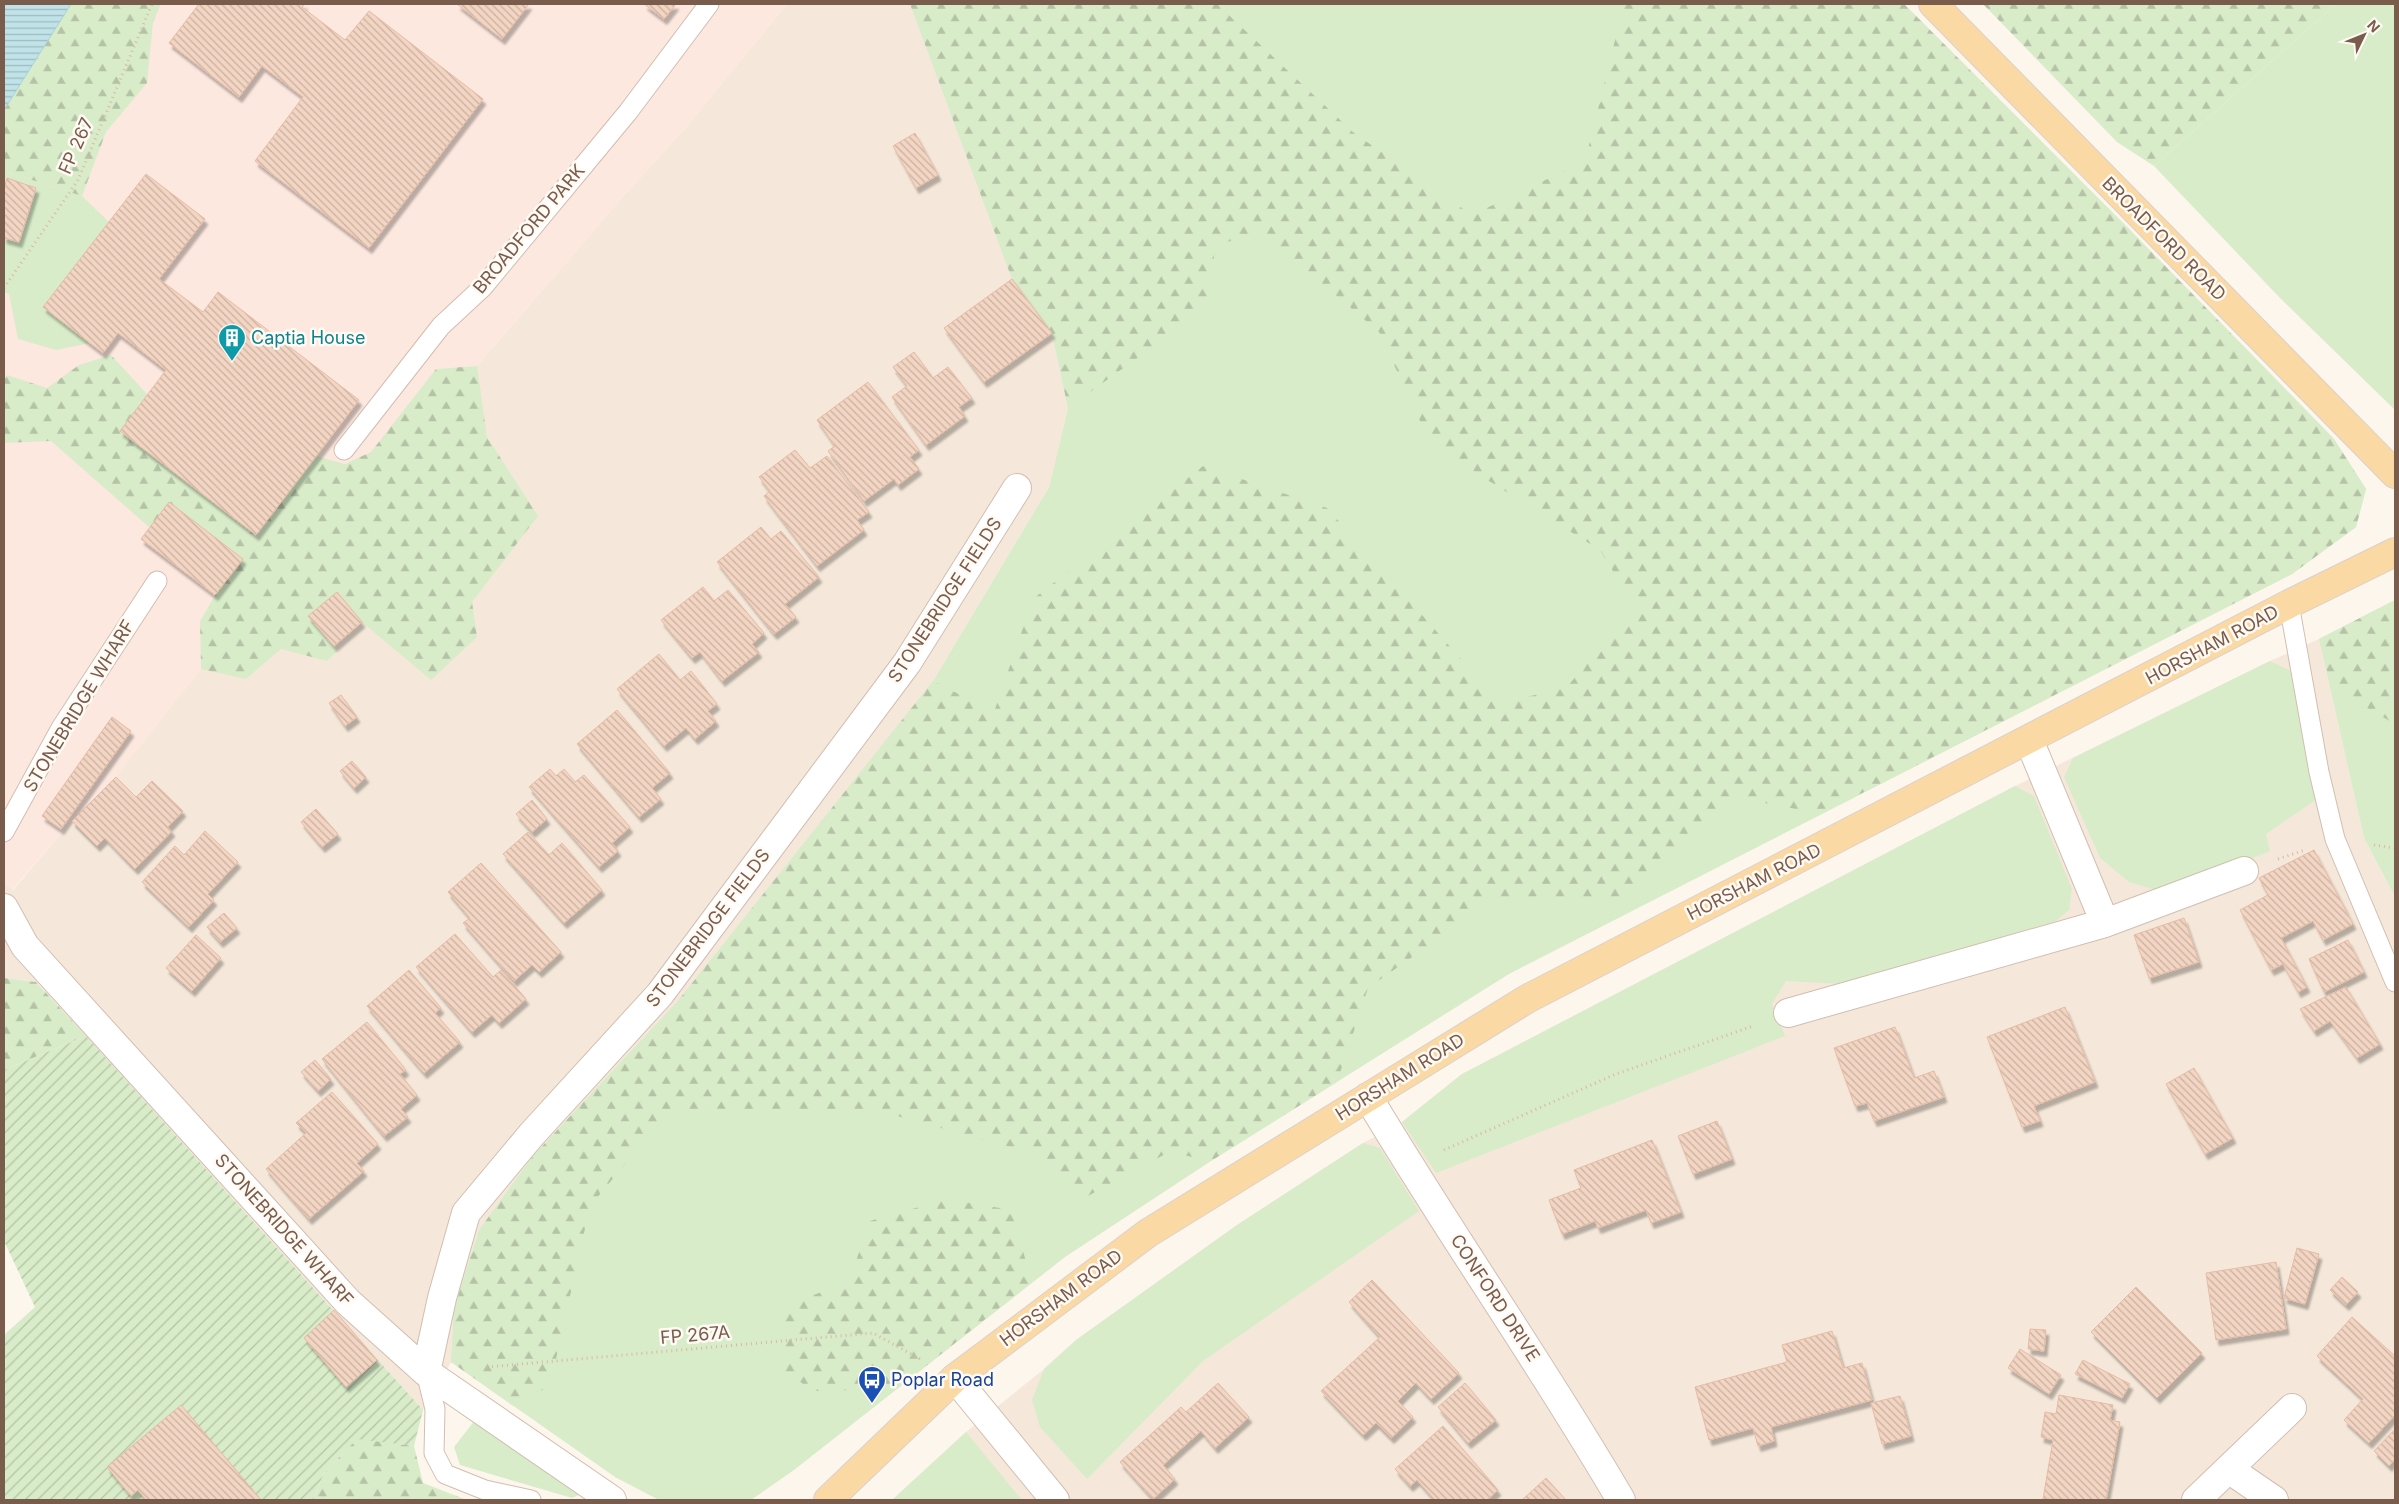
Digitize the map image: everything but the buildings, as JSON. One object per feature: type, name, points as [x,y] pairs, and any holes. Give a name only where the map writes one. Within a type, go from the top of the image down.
[{"type":"main road","name":"BROADFORD ROAD","points":[[1933,4],[2395,474]]},
{"type":"main road","name":"HORSHAM ROAD","points":[[828,1500],[954,1378],[1148,1233],[1527,999],[2289,604],[2395,552]]},
{"type":"street","name":"STONEBRIDGE FIELDS","points":[[426,1372],[442,1298],[466,1213],[532,1134],[660,994],[907,663],[1017,488]]},
{"type":"street","points":[[2029,740],[2105,923]]},
{"type":"street","points":[[1788,1013],[2105,923],[2244,871]]},
{"type":"street","name":"STONEBRIDGE WHARF","points":[[4,908],[25,946],[342,1295],[426,1372],[612,1500]]},
{"type":"street","name":"CONFORD DRIVE","points":[[1368,1097],[1409,1166],[1572,1416],[1621,1500]]},
{"type":"street","points":[[954,1378],[1055,1500]]},
{"type":"street","points":[[2196,1500],[2230,1470],[2292,1408]]},
{"type":"street","points":[[2230,1470],[2274,1500]]},
{"type":"lane","name":"BROADFORD PARK","points":[[344,450],[440,326],[483,287],[628,112],[709,4]]},
{"type":"lane","name":"STONEBRIDGE WHARF","points":[[4,832],[61,728],[157,581]]},
{"type":"lane","points":[[2289,604],[2319,772],[2334,839],[2395,982]]},
{"type":"lane","points":[[426,1372],[435,1409],[434,1454],[445,1474],[485,1490],[531,1500]]},
{"type":"path","name":"FP 267","points":[[4,288],[78,180],[152,4]]},
{"type":"path","points":[[2244,871],[2334,839]]},
{"type":"path","points":[[1409,1166],[1616,1074],[1788,1013]]},
{"type":"path","name":"FP 267A","points":[[486,1367],[873,1333],[954,1378]]},
{"type":"shaded area","points":[[71,4],[787,4],[686,127],[626,193],[477,366],[436,369],[371,452],[345,464],[243,559],[215,595],[200,621],[201,669],[116,777],[72,821],[12,890],[4,882],[4,110]]},
{"type":"shaded area","points":[[787,4],[910,4],[1012,279],[1052,333],[1068,408],[1049,487],[933,681],[677,1002],[533,1156],[479,1230],[454,1309],[451,1362],[423,1410],[37,982],[4,978],[4,882],[13,890],[201,669],[200,621],[436,369],[477,366],[626,193],[686,127]]},
{"type":"shaded area","points":[[2319,639],[2364,838],[2395,897],[2395,1500],[892,1500],[966,1432],[1044,1369],[1076,1340],[1237,1225],[1363,1143],[1402,1122],[1462,1074],[2015,786],[2270,661]]},
{"type":"green space","points":[[71,4],[161,4],[153,22],[147,83],[106,132],[82,196],[4,171],[4,110]]},
{"type":"green space","points":[[910,4],[1904,4],[2130,230],[2334,439],[2366,489],[2356,527],[2292,574],[1509,974],[1211,1161],[1065,1257],[794,1470],[751,1500],[659,1500],[615,1477],[451,1362],[454,1309],[479,1230],[533,1156],[677,1002],[933,681],[1049,487],[1068,408],[1052,333],[1012,279]]},
{"type":"green space","points":[[910,4],[1217,4],[1354,133],[1472,215],[1585,161],[1624,4],[1904,4],[2130,230],[2334,439],[2366,489],[2356,527],[2292,574],[1821,814],[1734,797],[1617,899],[1495,899],[1368,988],[1337,1082],[1211,1161],[1169,1152],[1086,1197],[1029,1152],[875,1110],[667,1114],[590,1206],[550,1386],[513,1406],[451,1362],[454,1309],[479,1230],[533,1156],[677,1002],[933,681],[994,712],[1033,599],[1203,466],[1327,508],[1500,703],[1566,688],[1635,607],[1600,550],[1431,445],[1379,332],[1259,230],[1215,247],[1208,307],[1068,408],[1052,333],[1012,279]]},
{"type":"green space","points":[[1983,4],[2336,4],[2154,166],[2117,142]]},
{"type":"green space","points":[[2336,4],[2395,4],[2395,410],[2281,299],[2154,166]]},
{"type":"green space","points":[[4,171],[82,196],[109,222],[43,307],[90,343],[56,350],[18,339],[9,294],[4,292]]},
{"type":"green space","points":[[111,355],[148,395],[120,431],[256,535],[316,456],[345,464],[371,452],[436,369],[477,366],[487,437],[538,516],[472,602],[477,637],[431,680],[362,622],[308,616],[337,651],[327,661],[281,649],[246,679],[201,669],[200,621],[215,595],[243,559],[150,528],[51,441],[4,443],[4,381],[7,375],[47,388],[79,365]]},
{"type":"green space","points":[[2395,600],[2395,897],[2364,838],[2319,639]]},
{"type":"green space","points":[[2395,600],[2395,724],[2331,687],[2319,639]]},
{"type":"green space","points":[[2270,661],[2291,671],[2317,799],[2266,834],[2270,851],[2166,893],[2129,882],[2100,858],[2064,777],[2073,758]]},
{"type":"green space","points":[[2015,786],[2034,796],[2072,889],[2069,910],[2056,921],[1843,984],[1786,981],[1772,1004],[1785,1036],[1436,1173],[1402,1122],[1462,1074]]},
{"type":"green space","points":[[4,978],[36,982],[86,1036],[4,1070]]},
{"type":"green space","points":[[86,1036],[423,1410],[414,1446],[357,1439],[324,1473],[313,1500],[4,1500],[4,1335],[35,1307],[4,1241],[4,1070]]},
{"type":"green space","points":[[1363,1143],[1380,1148],[1419,1211],[1203,1361],[1087,1479],[1040,1427],[1032,1400],[1044,1369],[1076,1340],[1237,1225]]},
{"type":"green space","points":[[947,1199],[1011,1210],[1032,1282],[897,1389],[813,1391],[782,1369],[781,1308],[849,1281],[870,1221]]},
{"type":"green space","points":[[475,1420],[581,1494],[572,1498],[460,1465],[454,1447]]},
{"type":"green space","points":[[966,1432],[1022,1500],[892,1500]]},
{"type":"green space","points":[[357,1438],[414,1446],[423,1483],[467,1500],[313,1500],[324,1473]]},
{"type":"water","points":[[4,4],[71,4],[4,110]]},
{"type":"place","name":"Captia House","points":[[232,362]]},
{"type":"place","name":"Poplar Road","points":[[872,1404]]}]
